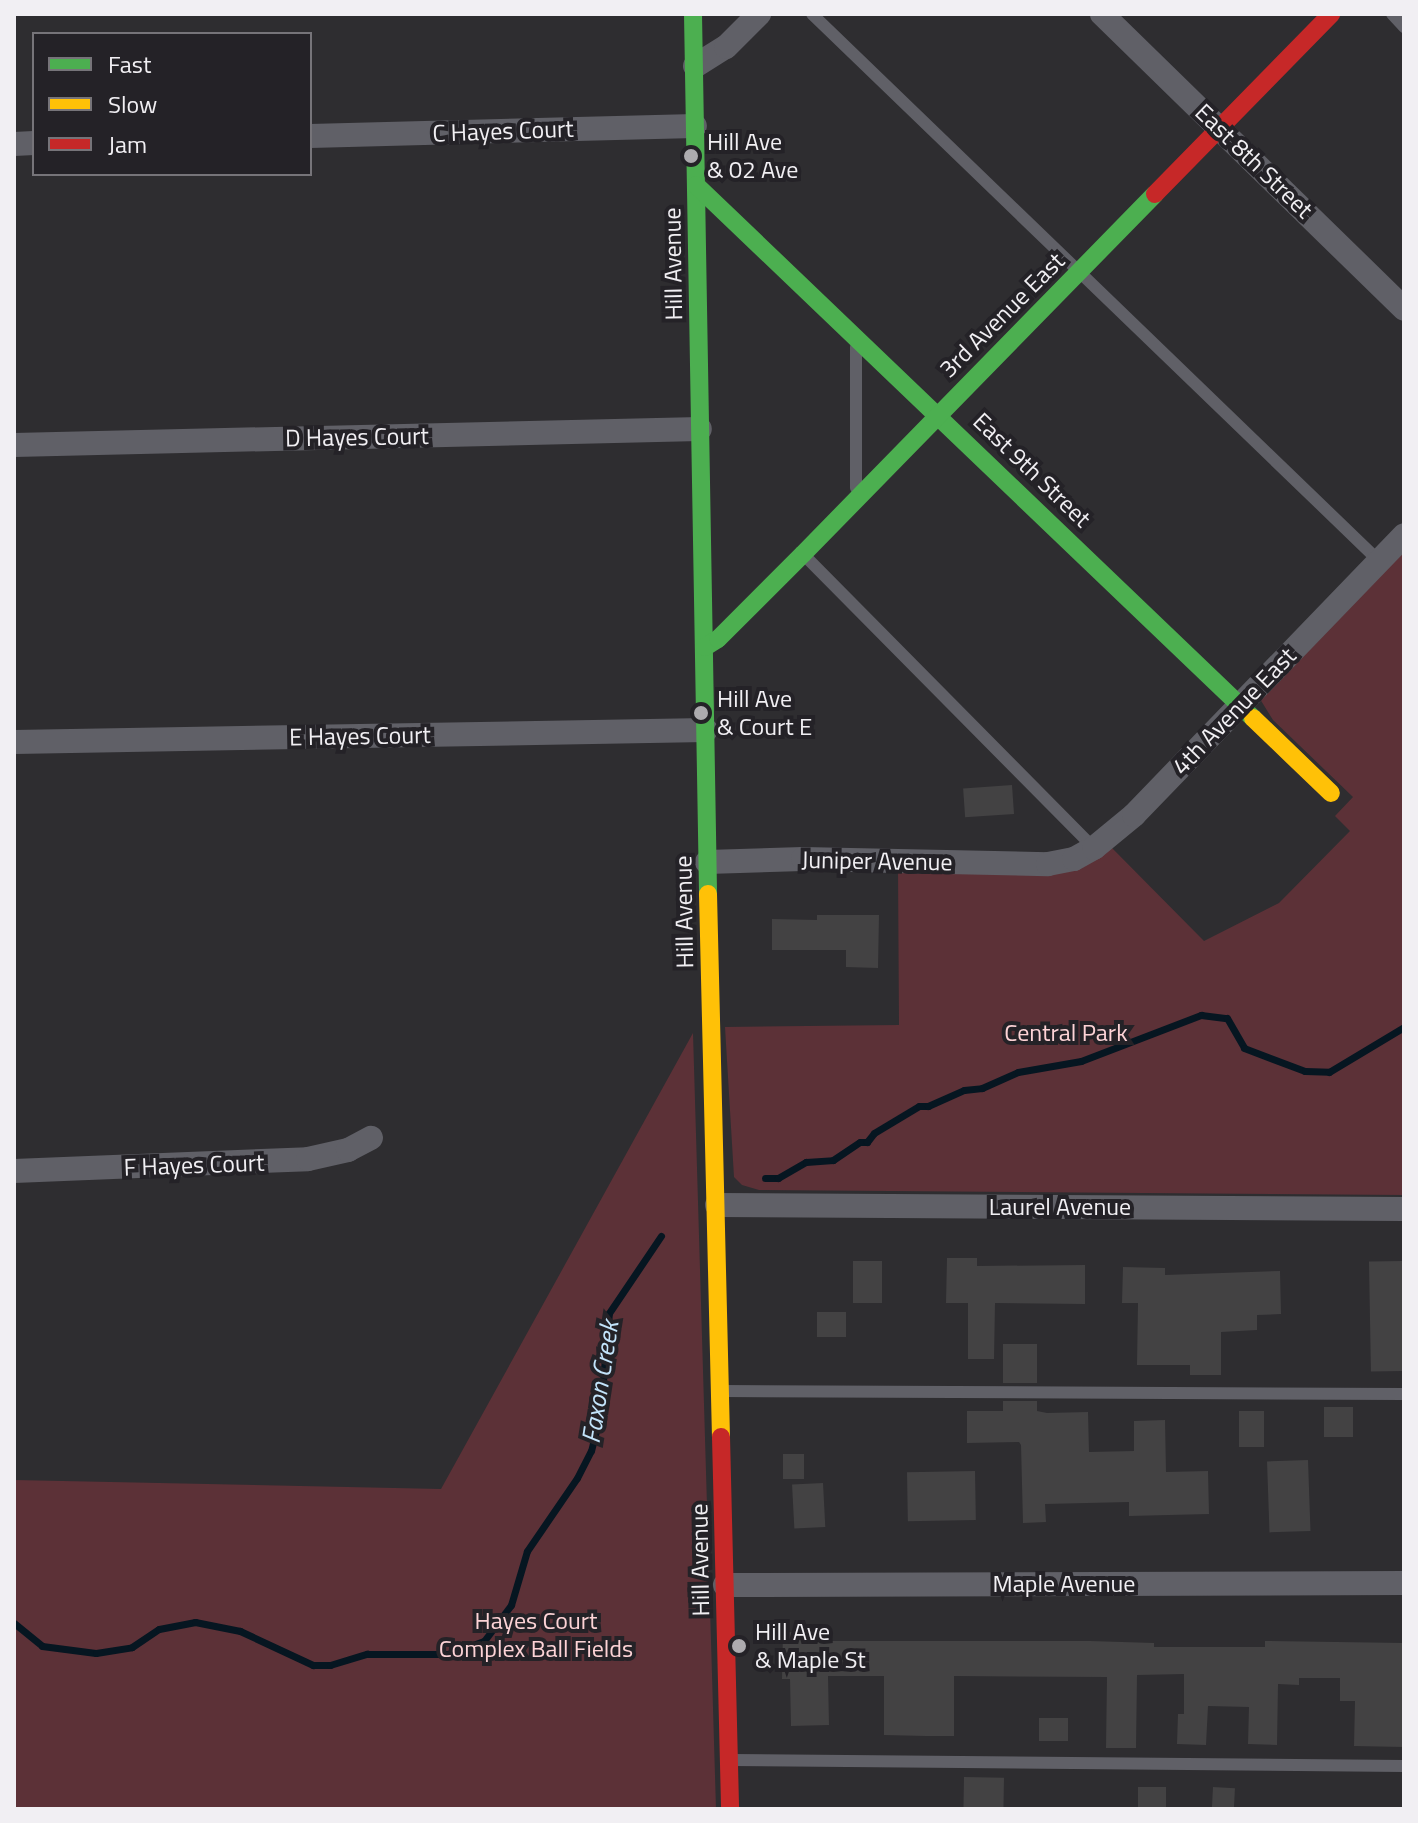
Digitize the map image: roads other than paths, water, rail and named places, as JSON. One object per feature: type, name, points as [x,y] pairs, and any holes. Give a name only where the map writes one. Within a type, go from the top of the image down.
[{"type":"street","name":"Hill Avenue","points":[[693,14],[707,862],[730,1809]]},
{"type":"street","points":[[695,66],[726,47],[759,14]]},
{"type":"street","name":"East 8th Street","points":[[1102,14],[1404,309]]},
{"type":"street","name":"3rd Avenue East","points":[[705,647],[718,639],[803,554],[1331,14]]},
{"type":"street","name":"C Hayes Court","points":[[312,136],[695,126]]},
{"type":"street","name":"East 9th Street","points":[[696,185],[1331,793]]},
{"type":"street","name":"D Hayes Court","points":[[14,445],[700,429]]},
{"type":"street","name":"4th Avenue East","points":[[1048,864],[1074,859],[1094,848],[1134,815],[1404,535]]},
{"type":"street","name":"E Hayes Court","points":[[14,742],[706,730]]},
{"type":"street","name":"Juniper Avenue","points":[[707,862],[803,859],[1048,864]]},
{"type":"street","name":"F Hayes Court","points":[[14,1171],[308,1159],[348,1150],[371,1138]]},
{"type":"street","name":"Laurel Avenue","points":[[717,1205],[1404,1209]]},
{"type":"street","name":"Maple Avenue","points":[[725,1585],[1404,1583]]},
{"type":"lane","points":[[812,14],[1379,561]]},
{"type":"lane","points":[[1392,14],[1404,27]]},
{"type":"lane","points":[[856,336],[856,500]]},
{"type":"lane","points":[[803,554],[1094,848]]},
{"type":"lane","points":[[719,1391],[1404,1394]]},
{"type":"lane","points":[[729,1760],[1404,1766]]},
{"type":"waterway","name":"Faxon Creek","points":[[765,1178],[778,1178],[806,1162],[833,1160],[860,1142],[867,1142],[874,1133],[919,1106],[928,1106],[964,1090],[982,1088],[1018,1072],[1081,1061],[1201,1015],[1227,1018],[1244,1048],[1305,1071],[1329,1072],[1404,1027]]},
{"type":"waterway","name":"Faxon Creek","points":[[14,1623],[42,1646],[96,1653],[132,1647],[159,1629],[195,1622],[240,1631],[313,1665],[330,1665],[367,1654],[448,1654],[484,1641],[511,1605],[527,1551],[577,1478],[591,1451],[600,1415],[609,1313],[661,1236]]},
{"type":"place","name":"Hill Ave & 02 Ave","points":[[691,156]]},
{"type":"place","name":"Hill Ave & Court E","points":[[701,713]]},
{"type":"place","name":"Hill Ave & Maple St","points":[[739,1646]]},
{"type":"park label","name":"Central Park","points":[[1066,1033]]},
{"type":"park label","name":"Hayes Court Complex Ball Fields","points":[[536,1635]]}]
